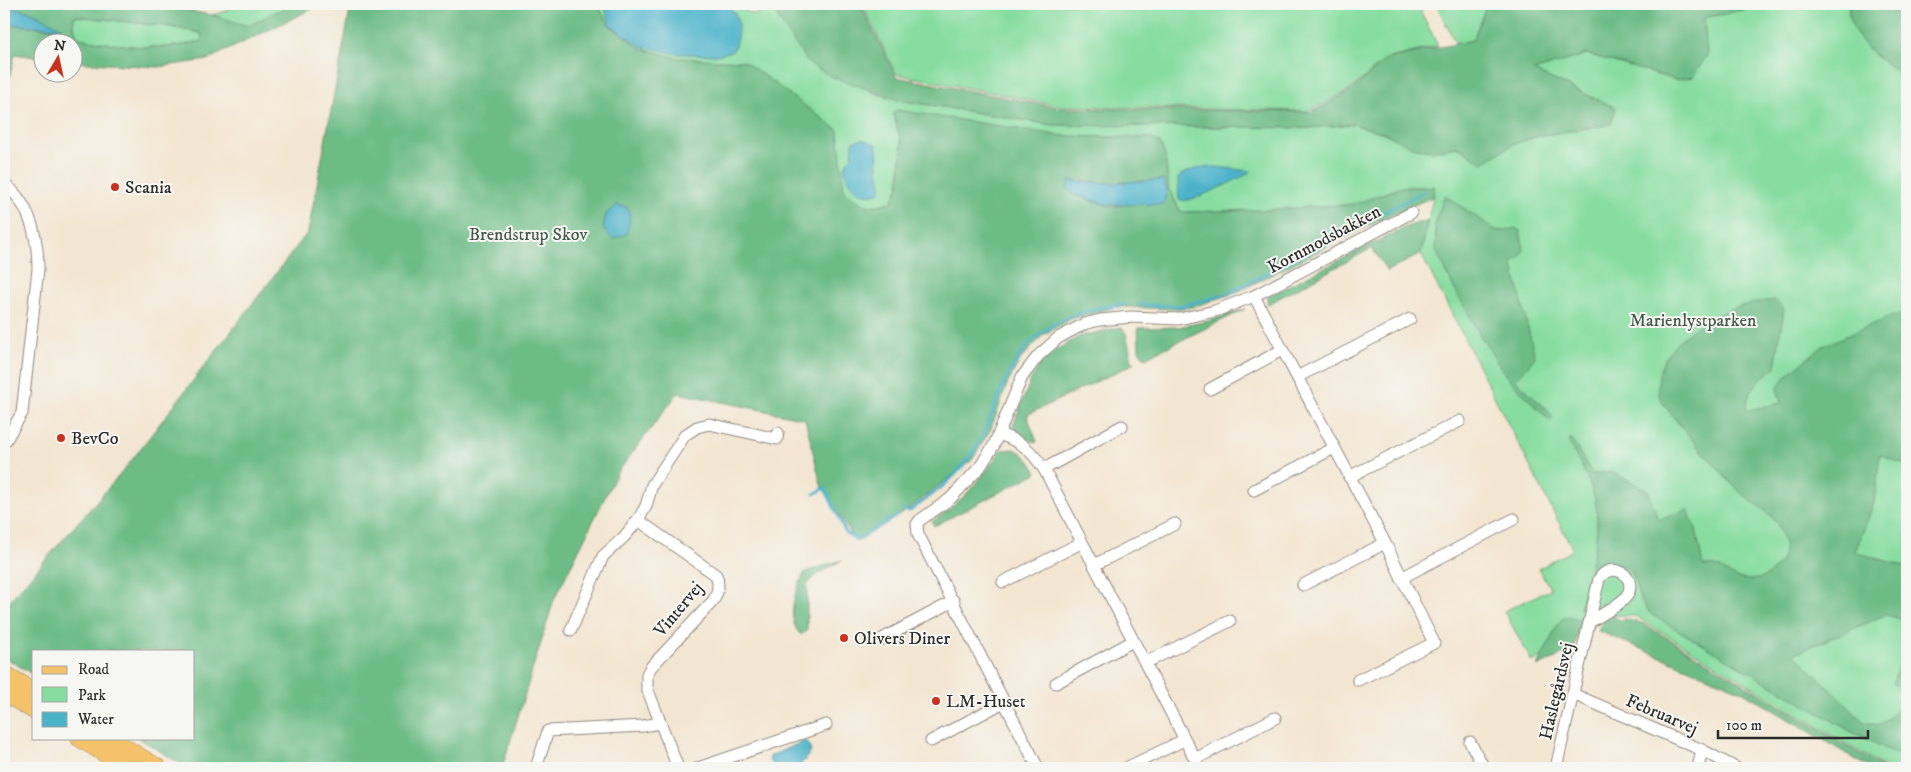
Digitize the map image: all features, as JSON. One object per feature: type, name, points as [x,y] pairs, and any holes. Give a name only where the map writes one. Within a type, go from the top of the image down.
[{"type":"main road","points":[[4,674],[32,691]]},
{"type":"main road","points":[[4,692],[32,709]]},
{"type":"main road","points":[[83,740],[129,768]]},
{"type":"main road","points":[[112,740],[158,768]]},
{"type":"street","points":[[4,183],[24,205],[33,226],[38,248],[38,269],[22,413],[4,443]]},
{"type":"street","name":"Kornmodsbakken","points":[[954,601],[918,534],[917,524],[950,499],[980,467],[999,434],[1016,390],[1029,366],[1048,346],[1084,324],[1131,316],[1171,319],[1196,316],[1215,311],[1254,296],[1410,213]]},
{"type":"street","points":[[1254,296],[1385,543],[1434,643],[1358,680]]},
{"type":"street","points":[[1297,377],[1410,319]]},
{"type":"street","points":[[1210,389],[1282,350]]},
{"type":"street","points":[[1349,477],[1460,421]]},
{"type":"street","points":[[571,630],[603,556],[624,537],[638,520],[646,506],[652,485],[684,436],[692,429],[709,424],[776,438],[778,433]]},
{"type":"street","points":[[1044,469],[1122,426]]},
{"type":"street","points":[[999,434],[1017,440],[1030,450],[1044,469],[1195,759],[1275,718]]},
{"type":"street","points":[[1254,490],[1334,448]]},
{"type":"street","points":[[1401,578],[1514,519]]},
{"type":"street","name":"Vintervej","points":[[638,520],[716,575],[718,584],[717,595],[713,601],[651,667],[647,674],[647,688],[678,768]]},
{"type":"street","points":[[1094,565],[1175,524]]},
{"type":"street","points":[[1002,582],[1081,543]]},
{"type":"street","points":[[1303,585],[1385,543]]},
{"type":"street","name":"Haslegårdsvej","points":[[1556,768],[1600,578],[1612,570],[1622,572],[1629,581],[1628,594],[1623,600],[1590,622]]},
{"type":"street","points":[[880,640],[954,601],[1038,768]]},
{"type":"street","points":[[1145,664],[1230,621]]},
{"type":"street","points":[[1056,683],[1133,641]]},
{"type":"street","name":"Februarvej","points":[[1573,694],[1702,750],[1736,768]]},
{"type":"street","points":[[931,741],[1004,702]]},
{"type":"street","points":[[536,768],[548,732],[643,726],[660,723]]},
{"type":"street","points":[[698,768],[826,724]]},
{"type":"street","points":[[1126,768],[1184,740]]},
{"type":"street","points":[[1470,742],[1484,768]]},
{"type":"street","points":[[1698,768],[1702,750]]},
{"type":"green space","name":"Brendstrup Skov","points":[[4,4],[149,4],[212,15],[248,26],[292,4],[413,4],[431,7],[467,4],[597,4],[609,25],[642,49],[678,58],[744,61],[838,130],[844,190],[862,203],[870,206],[892,202],[899,187],[902,144],[893,113],[897,110],[1063,136],[1151,138],[1160,143],[1165,156],[1169,190],[1181,212],[1267,210],[1355,204],[1402,187],[1435,187],[1432,197],[1378,221],[1235,293],[1193,307],[1174,309],[1117,307],[1071,319],[1043,335],[1020,360],[1007,385],[991,429],[972,460],[905,512],[856,542],[821,485],[805,419],[678,393],[617,473],[554,600],[502,768],[188,768],[141,740],[195,740],[195,650],[32,650],[32,674],[4,657],[4,607],[124,470],[308,232],[350,10],[316,7],[207,60],[158,67],[82,63],[82,38],[140,47],[156,47],[202,41],[201,33],[171,27],[76,16],[74,17],[76,32],[32,32],[32,57],[15,54],[7,88],[4,88],[4,24],[62,28],[32,12],[4,6]],"holes":[[[1164,180],[1117,206],[1102,204],[1075,195],[1070,181],[1108,183]]]},
{"type":"green space","points":[[235,4],[292,4],[248,26],[212,15],[226,11]]},
{"type":"green space","name":"Marienlystparken","points":[[597,4],[729,4],[756,15],[758,4],[772,4],[780,21],[874,93],[899,100],[1053,125],[1308,128],[1353,124],[1384,133],[1413,147],[1430,151],[1458,147],[1483,163],[1513,144],[1539,136],[1611,124],[1616,108],[1533,71],[1587,54],[1676,80],[1707,55],[1703,18],[1771,4],[1849,4],[1848,14],[1875,56],[1907,75],[1907,768],[1886,768],[1635,616],[1612,615],[1532,662],[1504,611],[1551,589],[1538,569],[1573,550],[1421,254],[1435,187],[1402,187],[1355,204],[1267,210],[1181,212],[1169,190],[1165,156],[1160,144],[1151,138],[1063,136],[893,113],[902,144],[899,187],[892,202],[870,206],[857,200],[844,190],[841,165],[744,61],[678,58],[642,49],[609,25]]},
{"type":"green space","points":[[772,4],[860,4],[896,77],[1060,108],[1311,112],[1351,91],[1386,59],[1473,40],[1487,4],[1771,4],[1704,18],[1707,55],[1693,77],[1676,80],[1587,54],[1534,71],[1616,108],[1611,124],[1539,136],[1513,144],[1483,163],[1458,147],[1430,151],[1412,147],[1384,133],[1353,124],[1308,128],[1053,125],[899,100],[832,77],[808,63],[780,21]]},
{"type":"green space","points":[[862,4],[1417,4],[1438,46],[1386,59],[1350,90],[1308,111],[1060,106],[896,74]]},
{"type":"green space","points":[[1436,4],[1487,4],[1473,40],[1456,44]]},
{"type":"green space","points":[[1849,4],[1907,4],[1907,75],[1901,73],[1874,54],[1861,40],[1852,23]]},
{"type":"green space","points":[[74,17],[171,27],[201,33],[202,41],[171,46],[140,47],[82,38],[82,32],[76,32]]},
{"type":"green space","points":[[1445,195],[1495,230],[1506,231],[1515,228],[1520,231],[1524,249],[1520,258],[1512,262],[1535,357],[1516,380],[1552,415],[1552,420],[1549,420],[1506,376],[1480,335],[1436,251],[1435,221]]},
{"type":"green space","points":[[1427,220],[1421,254],[1387,271],[1372,248],[1268,304],[1267,299],[1270,295],[1406,227]]},
{"type":"green space","points":[[1775,300],[1784,309],[1775,367],[1755,386],[1745,411],[1781,403],[1777,389],[1787,375],[1823,346],[1894,315],[1907,315],[1907,466],[1880,454],[1874,503],[1855,552],[1907,567],[1907,620],[1885,615],[1794,654],[1864,722],[1881,725],[1901,705],[1907,708],[1906,759],[1850,731],[1652,615],[1640,598],[1632,574],[1624,567],[1614,564],[1600,568],[1593,580],[1587,609],[1580,608],[1595,544],[1597,519],[1592,490],[1569,443],[1571,438],[1592,474],[1611,472],[1648,490],[1658,520],[1688,510],[1696,529],[1703,566],[1716,566],[1735,577],[1749,580],[1766,576],[1782,559],[1784,552],[1783,538],[1774,519],[1740,492],[1694,442],[1663,402],[1658,388],[1659,373],[1664,360],[1672,348],[1687,334],[1722,313],[1748,304]]},
{"type":"green space","points":[[1245,309],[1145,358],[1139,350],[1138,328],[1178,327],[1209,321]]},
{"type":"green space","points":[[1122,327],[1126,334],[1133,364],[1027,415],[1037,442],[1026,439],[1017,432],[1013,426],[1031,379],[1040,365],[1056,350],[1080,336]]},
{"type":"green space","points":[[1014,449],[1028,459],[1037,473],[934,526],[932,522],[969,491],[1001,450]]},
{"type":"green space","points":[[842,560],[815,576],[807,585],[807,630],[801,635],[793,621],[792,612],[795,595],[805,572]]},
{"type":"green space","points":[[1612,615],[1619,620],[1625,619],[1644,624],[1883,768],[1870,768],[1740,690],[1598,631],[1603,622]]},
{"type":"green space","points":[[1569,617],[1580,620],[1574,649],[1537,667],[1559,622]]},
{"type":"green space","points":[[1907,638],[1907,695],[1893,683]]},
{"type":"water","points":[[604,4],[707,4],[725,6],[736,15],[738,21],[735,46],[733,51],[718,55],[677,54],[641,46],[610,25]]},
{"type":"water","points":[[4,6],[32,12],[62,28],[4,24]]},
{"type":"water","points":[[862,139],[876,144],[879,176],[882,186],[879,193],[861,193],[849,181],[844,169],[852,157],[853,142]]},
{"type":"water","points":[[1216,167],[1251,171],[1222,187],[1193,199],[1179,200],[1178,178],[1191,170]]},
{"type":"water","points":[[1164,180],[1167,190],[1164,204],[1109,205],[1075,195],[1067,187],[1070,181],[1108,183]]},
{"type":"water","points":[[617,205],[627,207],[630,216],[627,234],[612,239],[603,228],[606,214]]},
{"type":"water","points":[[804,741],[809,744],[811,752],[798,768],[776,768],[769,761],[770,756]]},
{"type":"waterway","points":[[1139,305],[1182,306],[1227,294],[1425,191]]},
{"type":"waterway","points":[[904,510],[910,511],[940,488],[955,475],[973,454],[986,430],[1009,374],[1032,341],[1046,329],[1062,320],[1081,313],[1125,304]]},
{"type":"waterway","points":[[814,494],[825,488],[846,533],[857,540],[898,515]]},
{"type":"place","name":"Scania","points":[[115,187]]},
{"type":"place","name":"BevCo","points":[[61,438]]},
{"type":"place","name":"Olivers Diner","points":[[844,638]]},
{"type":"place","name":"LM-Huset","points":[[936,701]]}]
